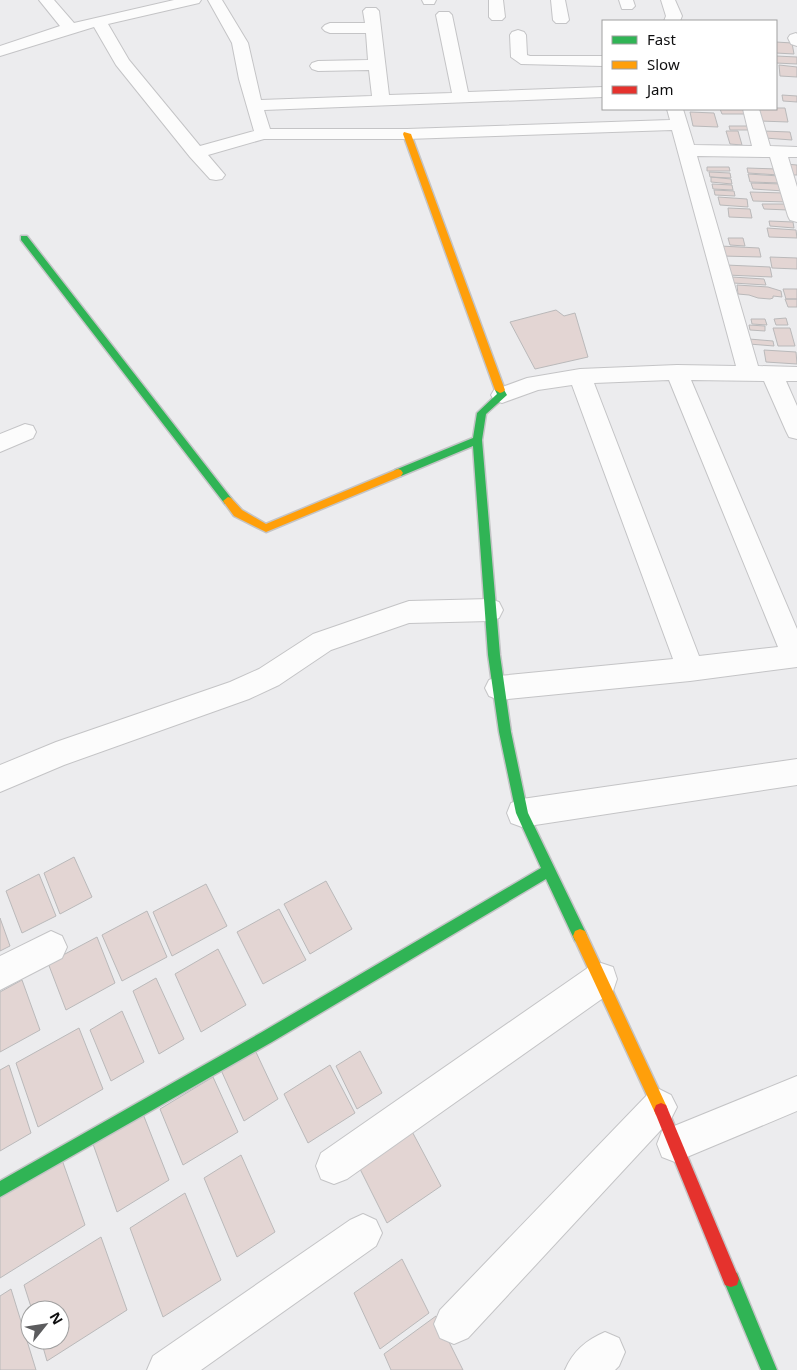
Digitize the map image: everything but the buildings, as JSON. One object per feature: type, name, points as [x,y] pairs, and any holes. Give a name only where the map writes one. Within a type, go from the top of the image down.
[{"type":"street","points":[[46,0],[70,28]]},
{"type":"street","points":[[0,51],[70,28],[194,0]]},
{"type":"street","points":[[215,0],[240,43],[254,105],[263,134]]},
{"type":"street","points":[[496,0],[497,17]]},
{"type":"street","points":[[558,0],[561,20]]},
{"type":"street","points":[[668,0],[674,16],[672,20]]},
{"type":"street","points":[[366,5],[372,28],[381,100]]},
{"type":"street","points":[[444,15],[461,97]]},
{"type":"street","points":[[99,22],[122,62],[216,175]]},
{"type":"street","points":[[330,28],[372,28]]},
{"type":"street","points":[[518,35],[519,57],[527,61],[602,61]]},
{"type":"street","points":[[318,66],[376,65]]},
{"type":"street","points":[[254,105],[602,92]]},
{"type":"street","points":[[751,110],[797,216]]},
{"type":"street","points":[[196,153],[263,134],[407,134],[676,117],[685,150],[760,373],[797,431]]},
{"type":"street","points":[[407,134],[502,395]]},
{"type":"street","points":[[685,150],[797,152]]},
{"type":"street","points":[[24,238],[238,514],[266,528],[477,440]]},
{"type":"street","points":[[499,688],[690,669],[796,656],[676,372]]},
{"type":"street","points":[[769,1370],[659,1107],[522,813],[499,688],[490,610],[477,440],[482,413],[502,395],[535,383],[580,376],[676,372],[797,374]]},
{"type":"street","points":[[580,376],[690,669]]},
{"type":"street","points":[[0,444],[25,432]]},
{"type":"street","points":[[0,779],[56,755],[239,691],[269,677],[322,642],[409,612],[490,610]]},
{"type":"street","points":[[522,813],[797,772]]},
{"type":"street","points":[[0,1189],[267,1037],[549,870]]},
{"type":"street","points":[[0,974],[51,947]]},
{"type":"street","points":[[334,1166],[601,980]]},
{"type":"street","points":[[674,1144],[797,1093]]},
{"type":"street","points":[[454,1324],[659,1107]]},
{"type":"street","points":[[167,1370],[363,1233]]},
{"type":"traffic: fast","points":[[24,238],[228,501]]},
{"type":"traffic: fast","points":[[500,390],[502,395],[482,413],[477,440],[494,655],[505,732],[522,813],[580,936]]},
{"type":"traffic: fast","points":[[398,473],[477,440]]},
{"type":"traffic: fast","points":[[0,1189],[267,1037],[549,870]]},
{"type":"traffic: fast","points":[[731,1279],[769,1370]]},
{"type":"traffic: slow","points":[[407,134],[500,390]]},
{"type":"traffic: slow","points":[[228,501],[238,513],[266,528],[398,473]]},
{"type":"traffic: slow","points":[[580,936],[661,1110]]},
{"type":"traffic: jam","points":[[661,1110],[731,1279]]}]
